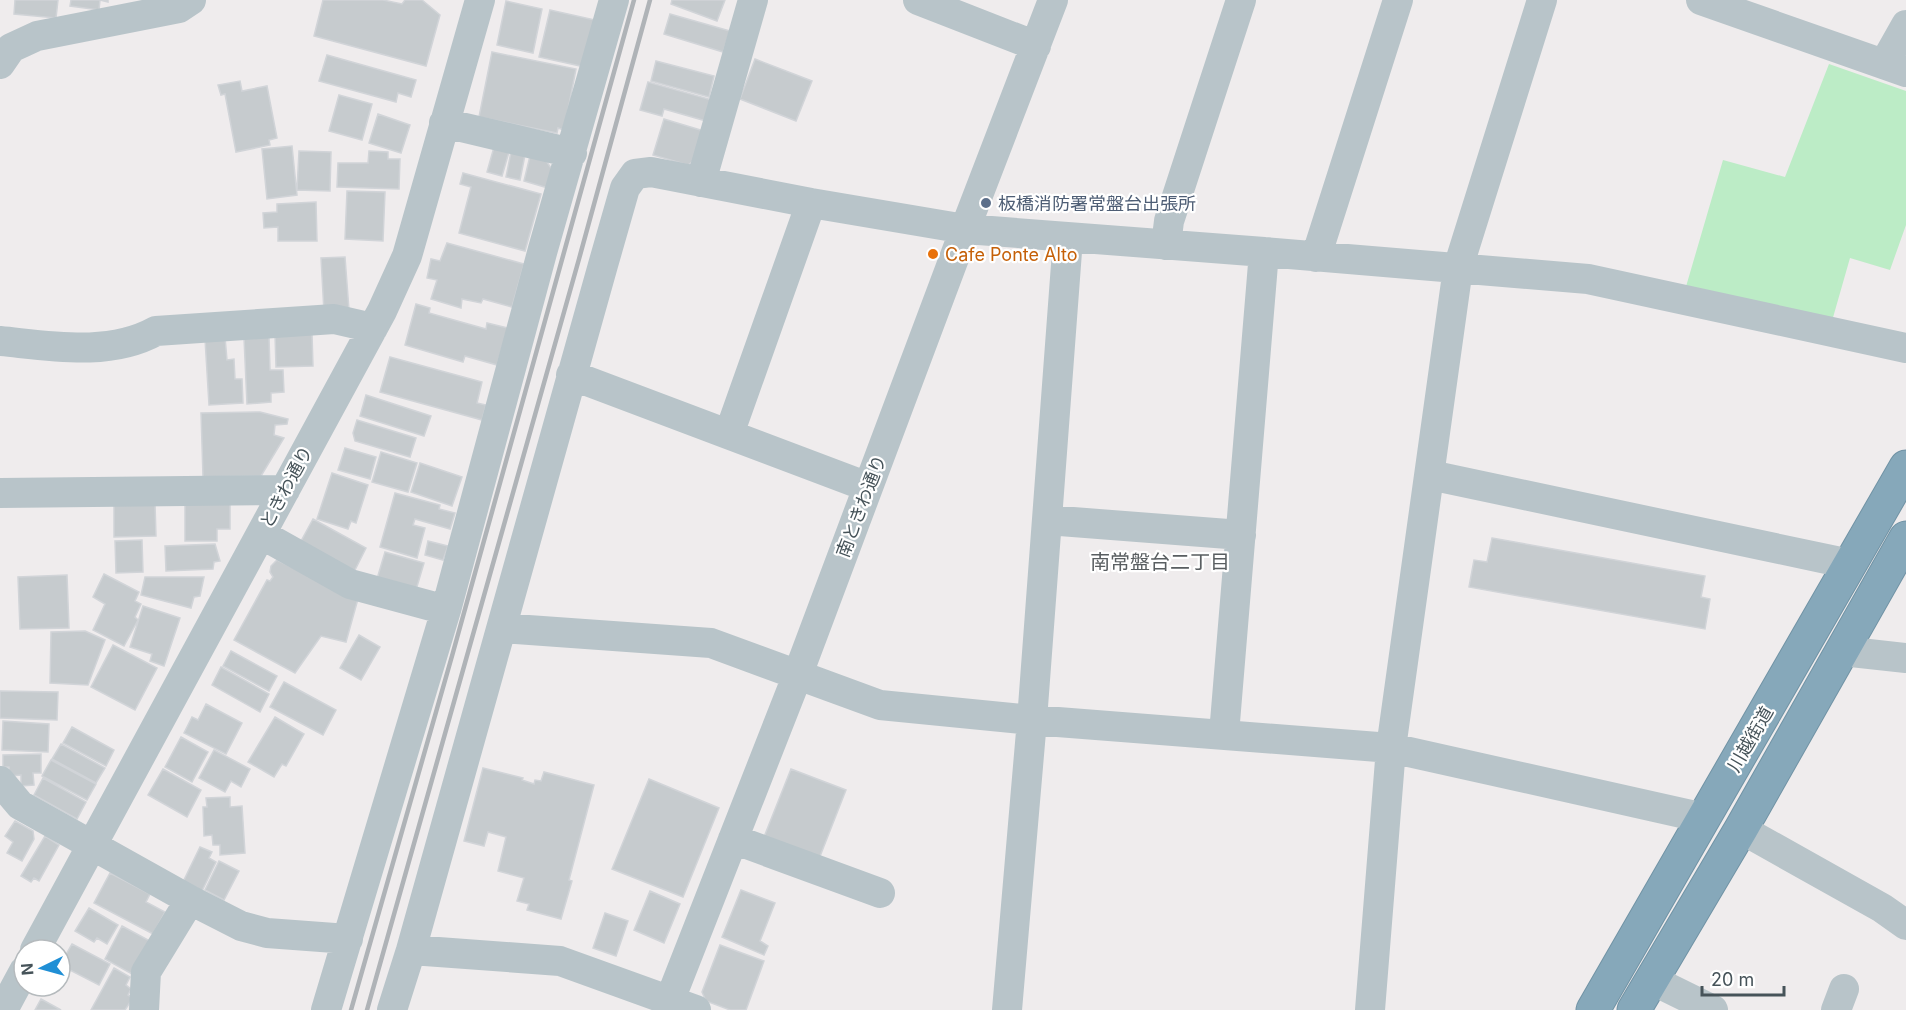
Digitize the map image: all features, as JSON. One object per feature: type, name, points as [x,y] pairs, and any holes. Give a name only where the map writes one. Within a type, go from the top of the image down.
[{"type":"highway","name":"川越街道","points":[[1593,1010],[1906,467]]},
{"type":"highway","name":"川越街道","points":[[1634,1010],[1741,829],[1906,538]]},
{"type":"street","points":[[0,64],[11,48],[37,36],[179,8],[191,0]]},
{"type":"street","name":"ときわ通り","points":[[42,938],[373,328],[407,256],[480,0]]},
{"type":"street","points":[[326,1010],[446,610],[543,249],[614,0]]},
{"type":"street","points":[[701,182],[753,0]]},
{"type":"street","points":[[918,0],[1036,46]]},
{"type":"street","name":"南ときわ通り","points":[[678,1007],[730,849],[1053,0]]},
{"type":"street","points":[[1166,245],[1169,222],[1241,0]]},
{"type":"street","points":[[1316,257],[1398,0]]},
{"type":"street","points":[[1371,1010],[1392,748],[1458,268],[1542,0]]},
{"type":"street","points":[[1717,3],[1895,68],[1906,25]]},
{"type":"street","points":[[444,123],[572,153]]},
{"type":"street","points":[[392,1010],[411,950],[625,188],[635,174],[651,172],[811,203],[965,229],[1588,279],[1906,348]]},
{"type":"street","points":[[729,434],[811,203]]},
{"type":"street","points":[[1007,1010],[1032,720],[1068,238]]},
{"type":"street","points":[[1224,734],[1264,252]]},
{"type":"street","points":[[0,341],[73,348],[121,344],[142,339],[156,331],[334,319],[373,328]]},
{"type":"street","points":[[571,375],[868,487]]},
{"type":"street","points":[[1430,475],[1850,564]]},
{"type":"street","points":[[0,492],[285,490]]},
{"type":"street","points":[[1047,520],[1241,535]]},
{"type":"street","points":[[261,534],[350,584],[446,610]]},
{"type":"street","points":[[502,628],[711,644],[880,705],[1032,720],[1392,748],[1704,818]]},
{"type":"street","points":[[1842,651],[1906,658]]},
{"type":"street","points":[[0,781],[20,805],[241,926],[267,933],[348,939]]},
{"type":"street","points":[[1741,829],[1882,908],[1906,925]]},
{"type":"street","points":[[730,849],[880,893]]},
{"type":"street","points":[[730,849],[826,894]]},
{"type":"street","points":[[144,1010],[146,972],[190,900]]},
{"type":"street","points":[[411,950],[560,961],[678,1007]]},
{"type":"street","points":[[1652,980],[1713,1010]]},
{"type":"street","points":[[3,1010],[12,993]]},
{"type":"green space","points":[[1829,64],[1906,91],[1906,225],[1890,270],[1850,258],[1832,321],[1685,290],[1723,160],[1785,177]]},
{"type":"building","points":[[15,0],[58,0],[56,18],[14,14]]},
{"type":"building","points":[[71,0],[100,0],[99,10],[70,6]]},
{"type":"building","points":[[323,0],[383,0],[402,4],[405,0],[422,0],[440,15],[426,66],[314,36]]},
{"type":"building","points":[[672,0],[725,0],[717,21],[671,4]]},
{"type":"building","points":[[506,1],[542,9],[533,53],[497,45]]},
{"type":"building","points":[[550,10],[595,20],[585,67],[539,57]]},
{"type":"building","points":[[670,14],[730,31],[723,52],[664,34]]},
{"type":"building","points":[[492,52],[576,69],[564,130],[558,128],[557,133],[479,117]]},
{"type":"building","points":[[327,55],[416,80],[411,97],[398,93],[396,102],[319,81]]},
{"type":"building","points":[[755,59],[812,81],[796,121],[740,99]]},
{"type":"building","points":[[656,61],[714,76],[709,97],[651,81]]},
{"type":"building","points":[[240,81],[242,91],[267,86],[277,138],[269,140],[270,145],[236,152],[225,94],[221,95],[218,85]]},
{"type":"building","points":[[648,82],[712,100],[706,121],[664,109],[662,116],[640,110]]},
{"type":"building","points":[[339,95],[372,104],[362,140],[329,131]]},
{"type":"building","points":[[378,114],[410,125],[401,153],[369,143]]},
{"type":"building","points":[[664,119],[704,131],[696,159],[688,165],[653,155]]},
{"type":"building","points":[[292,146],[297,195],[267,199],[262,149]]},
{"type":"building","points":[[494,147],[509,152],[502,176],[487,172]]},
{"type":"building","points":[[299,151],[331,152],[330,191],[297,190]]},
{"type":"building","points":[[369,151],[388,152],[388,159],[400,159],[399,189],[337,187],[338,163],[368,163]]},
{"type":"building","points":[[511,152],[525,155],[520,180],[506,177]]},
{"type":"building","points":[[530,156],[545,159],[553,171],[548,188],[524,181]]},
{"type":"building","points":[[463,173],[541,194],[525,251],[459,233],[471,187],[460,184]]},
{"type":"building","points":[[347,191],[385,192],[383,241],[345,239]]},
{"type":"building","points":[[316,202],[317,241],[278,241],[278,227],[264,228],[263,213],[277,212],[277,204]]},
{"type":"building","points":[[447,243],[524,264],[512,307],[483,299],[481,303],[462,299],[461,308],[431,299],[437,280],[427,278],[431,259],[440,261]]},
{"type":"building","points":[[345,257],[349,310],[324,312],[321,258]]},
{"type":"building","points":[[416,304],[430,308],[429,313],[486,329],[487,323],[508,328],[497,365],[465,356],[463,362],[405,345]]},
{"type":"building","points":[[312,334],[313,366],[276,367],[275,335]]},
{"type":"building","points":[[225,337],[227,360],[234,359],[235,379],[242,379],[243,403],[209,405],[205,339]]},
{"type":"building","points":[[269,337],[270,370],[283,370],[284,392],[271,393],[271,402],[247,404],[244,338]]},
{"type":"building","points":[[390,357],[482,382],[477,403],[486,405],[482,420],[380,392]]},
{"type":"building","points":[[366,395],[431,416],[424,436],[360,416]]},
{"type":"building","points":[[260,412],[288,419],[287,424],[275,425],[274,435],[284,438],[261,476],[203,477],[201,413]]},
{"type":"building","points":[[357,420],[416,438],[410,457],[355,441],[353,433]]},
{"type":"building","points":[[345,448],[376,457],[370,479],[338,470]]},
{"type":"building","points":[[381,452],[417,463],[408,492],[372,482]]},
{"type":"building","points":[[420,463],[462,477],[452,506],[411,492]]},
{"type":"building","points":[[332,473],[368,485],[356,523],[351,521],[348,529],[317,519]]},
{"type":"building","points":[[395,493],[440,505],[439,509],[455,513],[450,529],[415,519],[413,525],[425,528],[417,558],[380,547]]},
{"type":"building","points":[[230,500],[230,529],[217,529],[217,541],[185,541],[185,501]]},
{"type":"building","points":[[155,503],[156,536],[114,537],[114,504]]},
{"type":"building","points":[[313,519],[366,548],[354,572],[300,543]]},
{"type":"building","points":[[1492,538],[1705,576],[1701,597],[1710,599],[1705,629],[1469,587],[1474,560],[1487,562]]},
{"type":"building","points":[[142,540],[143,572],[116,573],[115,541]]},
{"type":"building","points":[[428,541],[448,546],[443,560],[425,555]]},
{"type":"building","points":[[215,544],[220,561],[214,562],[213,569],[166,571],[165,546]]},
{"type":"building","points":[[385,552],[424,563],[416,590],[377,579]]},
{"type":"building","points":[[277,560],[358,599],[346,642],[321,636],[295,673],[234,640],[267,580],[270,581],[273,577],[270,572],[271,566]]},
{"type":"building","points":[[104,574],[139,592],[135,601],[141,604],[135,617],[138,620],[124,646],[93,630],[105,604],[93,597]]},
{"type":"building","points":[[67,575],[69,628],[20,629],[18,577]]},
{"type":"building","points":[[145,577],[204,577],[200,596],[194,597],[191,608],[141,595]]},
{"type":"building","points":[[143,606],[180,618],[164,666],[150,661],[152,654],[130,647]]},
{"type":"building","points":[[85,631],[105,640],[88,685],[50,683],[51,632]]},
{"type":"building","points":[[359,635],[380,647],[361,680],[340,668]]},
{"type":"building","points":[[113,645],[157,668],[135,710],[91,687]]},
{"type":"building","points":[[231,651],[277,676],[269,691],[223,666]]},
{"type":"building","points":[[221,667],[269,694],[260,712],[212,685]]},
{"type":"building","points":[[284,682],[336,710],[323,735],[270,707]]},
{"type":"building","points":[[0,691],[58,692],[57,720],[0,718]]},
{"type":"building","points":[[206,704],[242,723],[226,754],[184,733],[192,717],[198,720]]},
{"type":"building","points":[[275,717],[304,734],[286,766],[282,764],[274,777],[248,762]]},
{"type":"building","points":[[3,721],[49,724],[48,752],[2,750]]},
{"type":"building","points":[[72,727],[114,750],[106,766],[63,743]]},
{"type":"building","points":[[181,737],[208,752],[192,782],[165,767]]},
{"type":"building","points":[[61,744],[105,768],[96,783],[52,759]]},
{"type":"building","points":[[214,750],[250,769],[241,787],[231,781],[225,792],[199,778]]},
{"type":"building","points":[[41,754],[41,773],[33,773],[34,785],[21,786],[21,775],[10,776],[9,767],[3,767],[3,755]]},
{"type":"building","points":[[51,760],[96,784],[87,800],[42,776]]},
{"type":"building","points":[[483,768],[523,778],[522,780],[534,784],[535,780],[541,781],[544,772],[594,785],[561,919],[527,910],[529,904],[517,901],[524,878],[498,871],[506,837],[488,832],[484,846],[464,841]]},
{"type":"building","points":[[163,769],[201,790],[187,817],[148,795]]},
{"type":"building","points":[[791,769],[846,790],[817,864],[762,842]]},
{"type":"building","points":[[43,778],[86,802],[77,819],[34,795]]},
{"type":"building","points":[[649,779],[719,808],[683,897],[612,869]]},
{"type":"building","points":[[230,797],[230,807],[242,806],[245,853],[220,855],[220,845],[213,845],[212,835],[204,836],[203,807],[207,807],[206,798]]},
{"type":"building","points":[[15,821],[33,831],[34,839],[22,861],[7,853],[13,842],[5,836]]},
{"type":"building","points":[[45,836],[59,845],[39,881],[34,878],[31,882],[21,876]]},
{"type":"building","points":[[200,847],[212,852],[209,858],[216,862],[202,891],[183,882]]},
{"type":"building","points":[[219,861],[239,871],[224,900],[205,890]]},
{"type":"building","points":[[110,873],[150,894],[146,902],[165,912],[153,934],[94,903]]},
{"type":"building","points":[[741,890],[775,903],[760,941],[768,946],[764,955],[722,937]]},
{"type":"building","points":[[650,891],[680,904],[664,943],[634,930]]},
{"type":"building","points":[[89,908],[118,925],[107,944],[97,938],[94,942],[75,931]]},
{"type":"building","points":[[605,913],[628,921],[616,956],[593,948]]},
{"type":"building","points":[[122,926],[150,941],[132,974],[105,959]]},
{"type":"building","points":[[72,944],[110,964],[99,985],[72,971]]},
{"type":"building","points":[[720,945],[764,961],[746,1010],[730,1010],[706,1001],[702,992]]},
{"type":"building","points":[[114,968],[130,977],[126,985],[131,989],[128,995],[133,998],[125,1010],[91,1010]]},
{"type":"building","points":[[41,999],[61,1010],[35,1010]]},
{"type":"railway","points":[[351,1010],[634,0]]},
{"type":"railway","points":[[367,1010],[650,0]]},
{"type":"place","name":"板橋消防署常盤台出張所","points":[[986,203]]},
{"type":"place","name":"Cafe Ponte Alto","points":[[933,254]]},
{"type":"district","name":"南常盤台二丁目","points":[[1160,562]]}]
